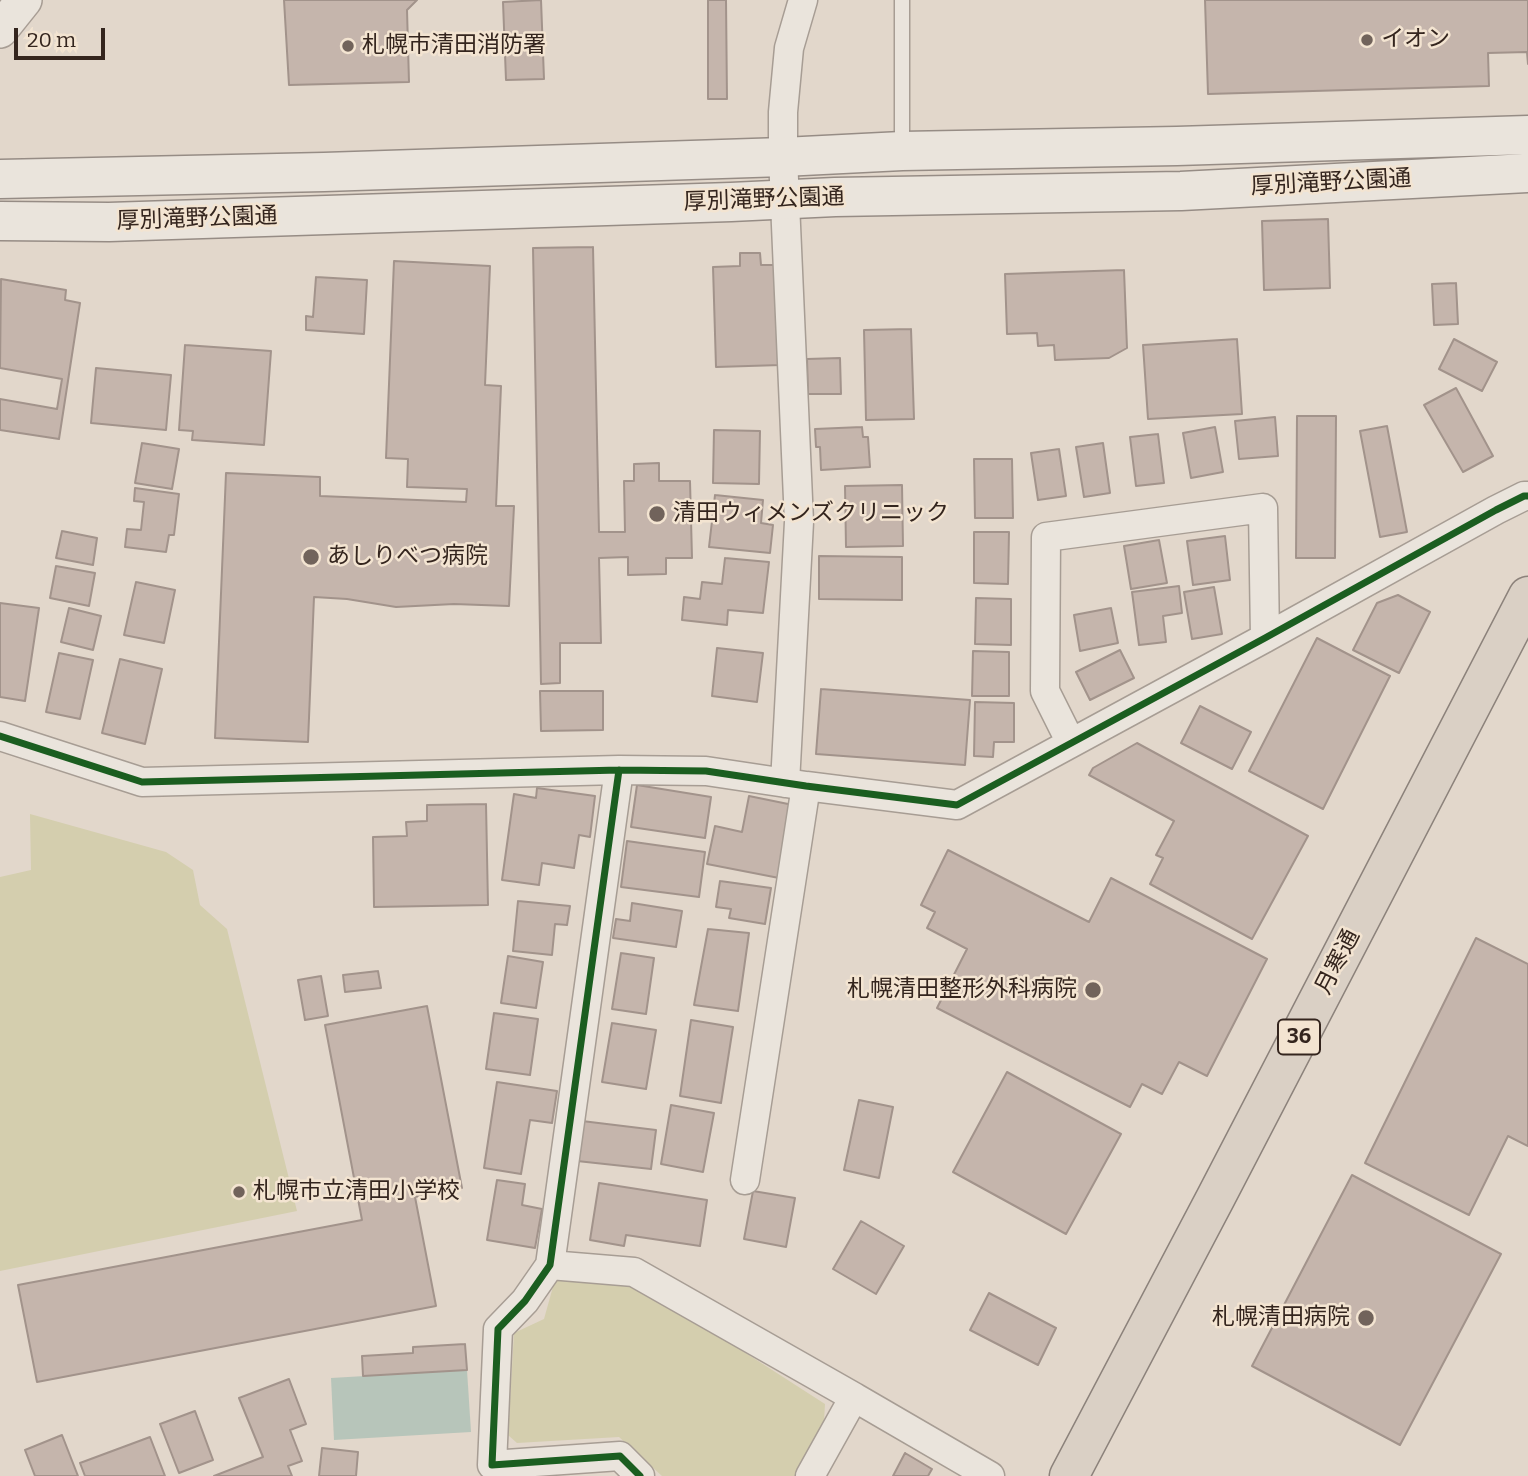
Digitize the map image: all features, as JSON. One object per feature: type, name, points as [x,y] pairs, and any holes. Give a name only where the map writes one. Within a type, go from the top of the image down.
[{"type":"highway","name":"月寒通","points":[[1069,1476],[1528,596]]},
{"type":"main road","name":"厚別滝野公園通","points":[[0,179],[324,172],[902,151],[1528,135]]},
{"type":"main road","points":[[1221,144],[1224,189]]},
{"type":"main road","name":"厚別滝野公園通","points":[[0,221],[122,221],[835,197],[1181,191],[1528,173]]},
{"type":"street","points":[[0,30],[24,0]]},
{"type":"street","points":[[745,1180],[796,785],[799,522],[783,112],[789,48],[803,0]]},
{"type":"street","points":[[0,736],[142,782],[620,770],[706,771],[957,805],[1496,510],[1528,496]]},
{"type":"street","points":[[1071,743],[1045,691],[1046,537],[1264,508],[1265,638]]},
{"type":"street","points":[[620,770],[550,1265],[525,1301],[498,1329],[492,1465],[620,1456],[640,1476]]},
{"type":"street","points":[[550,1265],[634,1272],[990,1476]]},
{"type":"street","points":[[810,1476],[854,1397]]},
{"type":"lane","points":[[902,0],[902,151]]},
{"type":"shaded area","points":[[30,814],[166,852],[193,870],[200,905],[227,929],[297,1211],[0,1271],[0,877],[31,870]]},
{"type":"shaded area","points":[[556,1276],[640,1285],[825,1404],[824,1421],[795,1476],[662,1476],[619,1437],[517,1443],[508,1435],[514,1333],[544,1319]]},
{"type":"shaded area","points":[[467,1370],[471,1432],[334,1440],[331,1378]]},
{"type":"building","name":"札幌市清田消防署","points":[[284,0],[417,0],[407,10],[409,82],[289,85]]},
{"type":"building","points":[[541,0],[544,79],[506,80],[503,2]]},
{"type":"building","points":[[708,0],[726,0],[727,99],[708,99]]},
{"type":"building","name":"イオン","points":[[1205,0],[1528,0],[1528,64],[1527,52],[1488,53],[1489,86],[1208,94]]},
{"type":"building","points":[[1328,219],[1330,288],[1264,290],[1262,221]]},
{"type":"building","points":[[593,247],[599,532],[625,532],[624,481],[634,481],[634,464],[659,463],[659,481],[690,481],[692,558],[666,558],[666,574],[628,575],[628,557],[599,558],[601,643],[560,643],[560,683],[541,684],[533,248]]},
{"type":"building","points":[[740,253],[760,253],[761,265],[778,265],[781,365],[716,367],[713,267],[740,266]]},
{"type":"building","points":[[394,261],[490,266],[485,385],[501,386],[496,506],[514,506],[509,606],[454,604],[396,607],[314,597],[308,742],[215,738],[226,473],[320,477],[320,496],[466,502],[467,489],[407,487],[408,459],[386,458]]},
{"type":"building","points":[[1124,270],[1127,348],[1109,358],[1055,360],[1054,345],[1038,346],[1037,333],[1007,334],[1005,274]]},
{"type":"building","points":[[316,277],[367,280],[364,334],[306,330],[306,316],[313,317]]},
{"type":"building","points":[[1,279],[66,290],[65,300],[80,303],[59,439],[0,430],[0,399],[57,409],[62,379],[0,368]]},
{"type":"building","points":[[1456,283],[1458,324],[1434,325],[1432,284]]},
{"type":"building","points":[[911,329],[914,419],[866,420],[864,330]]},
{"type":"building","points":[[1237,339],[1242,414],[1148,419],[1143,345]]},
{"type":"building","points":[[1454,339],[1497,362],[1482,391],[1439,369]]},
{"type":"building","points":[[185,345],[271,351],[264,445],[192,440],[193,431],[179,430]]},
{"type":"building","points":[[840,358],[841,394],[808,394],[807,359]]},
{"type":"building","points":[[96,368],[171,375],[166,430],[91,423]]},
{"type":"building","points":[[1456,388],[1493,456],[1463,472],[1424,405]]},
{"type":"building","points":[[1297,416],[1336,416],[1335,558],[1296,558]]},
{"type":"building","points":[[1275,417],[1278,456],[1239,459],[1235,421]]},
{"type":"building","points":[[1387,426],[1407,532],[1380,537],[1360,431]]},
{"type":"building","points":[[862,427],[863,437],[868,437],[870,467],[821,470],[820,447],[816,447],[815,429]]},
{"type":"building","points":[[1215,427],[1223,472],[1191,478],[1183,433]]},
{"type":"building","points":[[714,430],[760,431],[759,484],[713,483]]},
{"type":"building","points":[[1158,434],[1164,483],[1136,486],[1130,437]]},
{"type":"building","points":[[142,443],[179,449],[172,489],[135,483]]},
{"type":"building","points":[[1103,443],[1110,493],[1084,497],[1076,447]]},
{"type":"building","points":[[1059,449],[1066,496],[1038,500],[1031,453]]},
{"type":"building","points":[[974,459],[1012,459],[1013,518],[975,518]]},
{"type":"building","points":[[902,485],[903,546],[846,547],[845,486]]},
{"type":"building","points":[[135,488],[179,494],[174,535],[169,535],[166,552],[125,547],[127,529],[141,530],[144,502],[134,501]]},
{"type":"building","points":[[715,495],[763,500],[761,523],[773,525],[770,553],[709,547]]},
{"type":"building","points":[[62,531],[97,538],[93,565],[56,558]]},
{"type":"building","points":[[974,532],[1009,532],[1008,584],[974,583]]},
{"type":"building","points":[[1225,536],[1230,580],[1193,585],[1187,541]]},
{"type":"building","points":[[1159,540],[1167,583],[1131,589],[1124,546]]},
{"type":"building","points":[[819,556],[902,557],[902,600],[819,599]]},
{"type":"building","points":[[725,558],[769,562],[763,613],[728,610],[727,625],[682,620],[684,597],[700,599],[702,582],[722,584]]},
{"type":"building","points":[[56,566],[95,573],[89,606],[50,598]]},
{"type":"building","points":[[136,582],[175,590],[164,643],[124,635]]},
{"type":"building","points":[[1179,586],[1182,613],[1163,616],[1166,642],[1139,645],[1132,592]]},
{"type":"building","points":[[1214,587],[1222,634],[1192,639],[1184,592]]},
{"type":"building","points":[[1398,595],[1430,612],[1399,673],[1353,650],[1377,603]]},
{"type":"building","points":[[976,598],[1011,599],[1011,645],[975,644]]},
{"type":"building","points":[[0,603],[39,608],[25,701],[0,697]]},
{"type":"building","points":[[69,608],[101,616],[93,650],[61,642]]},
{"type":"building","points":[[1111,608],[1118,643],[1080,651],[1074,615]]},
{"type":"building","points":[[1317,638],[1390,676],[1323,809],[1249,771]]},
{"type":"building","points":[[717,648],[763,653],[757,702],[712,696]]},
{"type":"building","points":[[1120,650],[1134,678],[1090,700],[1076,672]]},
{"type":"building","points":[[973,651],[1009,652],[1009,696],[972,696]]},
{"type":"building","points":[[59,653],[93,660],[80,719],[46,712]]},
{"type":"building","points":[[120,659],[162,669],[145,744],[102,733]]},
{"type":"building","points":[[821,689],[970,700],[965,765],[816,754]]},
{"type":"building","points":[[540,691],[603,691],[603,730],[541,731]]},
{"type":"building","points":[[975,702],[1014,703],[1014,742],[994,742],[993,757],[974,756]]},
{"type":"building","points":[[1200,706],[1251,732],[1232,769],[1181,743]]},
{"type":"building","points":[[1137,743],[1308,836],[1252,939],[1150,884],[1163,858],[1156,855],[1174,821],[1089,775],[1093,768]]},
{"type":"building","points":[[637,785],[711,797],[705,838],[631,827]]},
{"type":"building","points":[[537,788],[595,796],[590,837],[579,835],[574,868],[542,863],[539,885],[502,880],[514,794],[536,798]]},
{"type":"building","points":[[749,796],[793,805],[779,878],[707,864],[715,826],[742,832]]},
{"type":"building","points":[[486,804],[488,905],[374,907],[373,837],[407,836],[406,822],[427,821],[427,805]]},
{"type":"building","points":[[627,841],[705,852],[699,897],[621,887]]},
{"type":"building","points":[[948,850],[1089,922],[1111,878],[1267,959],[1207,1076],[1179,1062],[1162,1094],[1142,1084],[1130,1107],[937,1008],[967,949],[927,928],[935,912],[921,905]]},
{"type":"building","points":[[720,881],[771,888],[765,924],[729,918],[731,909],[716,907]]},
{"type":"building","points":[[518,901],[570,906],[567,925],[555,924],[552,955],[513,951]]},
{"type":"building","points":[[632,903],[682,911],[676,947],[613,938],[616,919],[630,921]]},
{"type":"building","points":[[708,929],[749,933],[738,1011],[694,1005]]},
{"type":"building","points":[[1476,938],[1528,964],[1528,1146],[1508,1136],[1469,1215],[1365,1163]]},
{"type":"building","points":[[621,953],[654,958],[646,1014],[612,1009]]},
{"type":"building","points":[[508,956],[543,962],[536,1008],[501,1003]]},
{"type":"building","points":[[378,971],[381,988],[345,992],[343,975]]},
{"type":"building","points":[[321,976],[328,1016],[305,1020],[298,980]]},
{"type":"building","points":[[427,1006],[462,1188],[415,1197],[436,1306],[37,1382],[18,1285],[362,1220],[325,1025]]},
{"type":"building","points":[[494,1013],[538,1019],[530,1075],[486,1069]]},
{"type":"building","points":[[691,1020],[733,1027],[721,1103],[680,1096]]},
{"type":"building","points":[[612,1023],[656,1030],[646,1089],[602,1082]]},
{"type":"building","points":[[1007,1072],[1121,1134],[1066,1234],[953,1172]]},
{"type":"building","points":[[497,1082],[557,1091],[552,1123],[530,1120],[521,1174],[484,1168]]},
{"type":"building","points":[[859,1100],[893,1107],[879,1178],[844,1170]]},
{"type":"building","points":[[671,1105],[714,1113],[703,1172],[661,1164]]},
{"type":"building","points":[[582,1121],[656,1130],[651,1169],[577,1161]]},
{"type":"building","points":[[1352,1175],[1501,1254],[1400,1445],[1252,1366]]},
{"type":"building","points":[[497,1180],[525,1184],[522,1205],[542,1209],[535,1248],[487,1240]]},
{"type":"building","points":[[599,1183],[707,1200],[700,1246],[626,1235],[624,1246],[590,1240]]},
{"type":"building","points":[[753,1191],[795,1198],[786,1247],[744,1239]]},
{"type":"building","points":[[861,1221],[904,1246],[876,1294],[833,1269]]},
{"type":"building","points":[[989,1293],[1056,1328],[1038,1365],[970,1330]]},
{"type":"building","points":[[465,1344],[467,1370],[363,1376],[362,1356],[413,1353],[413,1347]]},
{"type":"building","points":[[289,1379],[306,1424],[290,1430],[302,1461],[288,1466],[292,1476],[214,1476],[263,1457],[239,1398]]},
{"type":"building","points":[[195,1411],[213,1460],[179,1473],[160,1424]]},
{"type":"building","points":[[62,1435],[78,1476],[35,1476],[25,1450]]},
{"type":"building","points":[[150,1437],[165,1476],[85,1476],[80,1463]]},
{"type":"building","points":[[322,1448],[358,1452],[356,1476],[319,1476]]},
{"type":"building","points":[[905,1453],[932,1469],[928,1476],[893,1476]]},
{"type":"cycle path","points":[[0,736],[142,782],[619,770],[706,771],[957,805],[1496,510],[1528,496]]},
{"type":"cycle path","points":[[619,770],[550,1265],[525,1301],[498,1329],[492,1465],[620,1456],[640,1476]]},
{"type":"place","name":"イオン","points":[[1367,40]]},
{"type":"place","name":"札幌市清田消防署","points":[[348,46]]},
{"type":"place","name":"清田ウィメンズクリニック","points":[[657,514]]},
{"type":"place","name":"あしりべつ病院","points":[[311,557]]},
{"type":"place","name":"札幌清田整形外科病院","points":[[1093,990]]},
{"type":"place","name":"札幌市立清田小学校","points":[[239,1192]]},
{"type":"place","name":"札幌清田病院","points":[[1366,1318]]}]
